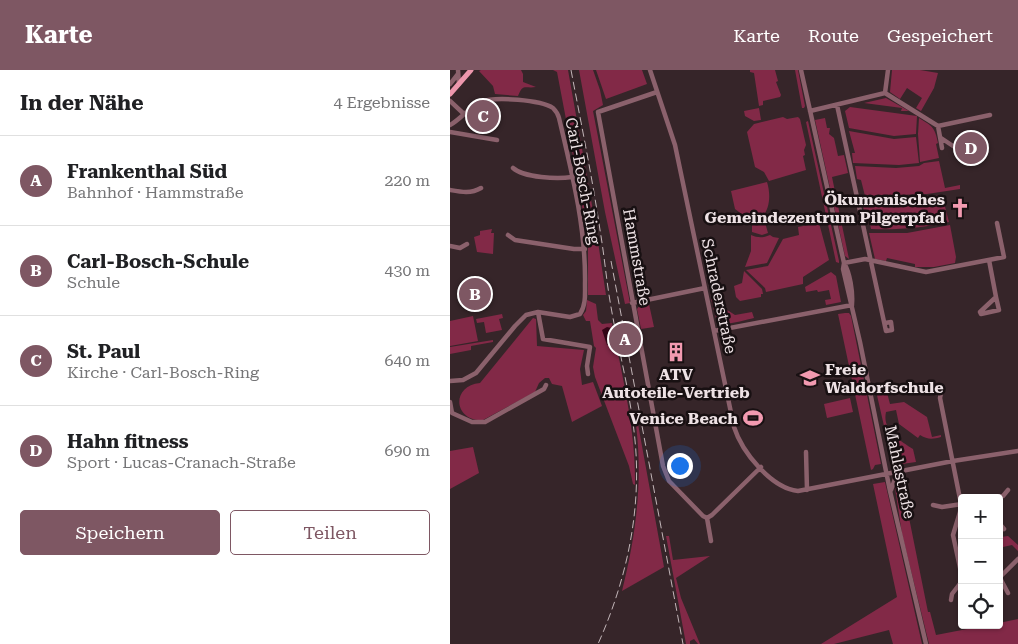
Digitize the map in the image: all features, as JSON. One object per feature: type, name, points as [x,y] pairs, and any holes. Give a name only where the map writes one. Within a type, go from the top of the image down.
[{"type":"main road","points":[[450,94],[472,70]]},
{"type":"street","name":"Schraderstraße","points":[[650,70],[675,145],[736,433],[743,448],[761,467],[784,488],[807,490],[953,461],[1018,451]]},
{"type":"street","name":"Mahlastraße","points":[[801,70],[844,263],[843,269],[849,299],[852,305],[890,491],[926,644]]},
{"type":"street","points":[[885,93],[888,70]]},
{"type":"street","points":[[458,72],[459,84]]},
{"type":"street","points":[[450,84],[458,72]]},
{"type":"street","name":"Hammstraße","points":[[658,92],[598,112],[665,475],[707,518]]},
{"type":"street","points":[[810,111],[885,93],[938,126],[990,115]]},
{"type":"street","name":"Carl-Bosch-Ring","points":[[450,125],[478,103],[500,98],[543,104],[552,108],[559,118],[581,218],[585,249],[585,298],[582,312],[572,317],[538,312]]},
{"type":"street","points":[[450,101],[464,114]]},
{"type":"street","points":[[837,105],[885,323]]},
{"type":"street","points":[[938,126],[942,148]]},
{"type":"street","points":[[450,132],[497,140]]},
{"type":"street","points":[[940,138],[953,146]]},
{"type":"street","points":[[513,168],[518,172],[544,177],[572,177]]},
{"type":"street","points":[[450,190],[475,192],[481,188]]},
{"type":"street","points":[[844,263],[871,260],[926,272],[1004,257],[997,223]]},
{"type":"street","points":[[508,235],[515,240],[585,249]]},
{"type":"street","points":[[450,246],[460,248],[467,244]]},
{"type":"street","points":[[989,260],[999,310],[980,314],[996,297]]},
{"type":"street","points":[[632,303],[705,288]]},
{"type":"street","points":[[714,331],[852,305]]},
{"type":"street","points":[[450,381],[463,380],[476,373],[521,319],[531,313],[538,312],[543,339],[590,347],[587,366],[588,374]]},
{"type":"street","points":[[450,402],[451,413],[472,422],[485,422],[544,389],[546,385]]},
{"type":"street","points":[[942,387],[940,398],[960,494]]},
{"type":"street","points":[[806,452],[807,490]]},
{"type":"street","points":[[711,541],[707,518],[761,467]]},
{"type":"street","points":[[890,491],[901,471]]},
{"type":"street","points":[[1003,496],[1008,490]]},
{"type":"street","points":[[933,505],[942,507],[958,505]]},
{"type":"street","points":[[958,519],[953,535],[958,558]]},
{"type":"street","points":[[1003,575],[1018,559]]},
{"type":"street","points":[[951,600],[952,594],[960,584]]},
{"type":"street","points":[[1003,584],[1008,593]]},
{"type":"shaded area","points":[[521,70],[523,82],[536,87],[523,88],[518,96],[495,94],[493,86],[479,71]]},
{"type":"shaded area","points":[[553,70],[568,70],[606,295],[588,295],[588,249],[581,198],[557,72]]},
{"type":"shaded area","points":[[579,70],[593,70],[600,90],[603,105],[593,111],[630,303],[625,304],[605,212]]},
{"type":"shaded area","points":[[596,70],[642,70],[647,84],[606,99]]},
{"type":"shaded area","points":[[750,70],[775,70],[780,97],[763,101],[763,105],[759,106],[754,73],[750,72]]},
{"type":"shaded area","points":[[795,70],[798,70],[804,108],[802,108]]},
{"type":"shaded area","points":[[892,70],[920,70],[938,73],[934,88],[921,111],[916,108],[922,98],[907,88],[900,99],[890,92]]},
{"type":"shaded area","points":[[886,98],[909,111],[901,111],[902,108],[864,103]]},
{"type":"shaded area","points":[[850,107],[917,116],[916,134],[894,136],[849,128],[845,111]]},
{"type":"shaded area","points":[[759,108],[761,120],[754,121],[745,116],[744,111]]},
{"type":"shaded area","points":[[783,117],[787,119],[798,117],[800,119],[806,145],[805,155],[803,156],[806,170],[769,181],[764,172],[755,167],[747,132],[754,124]]},
{"type":"shaded area","points":[[825,118],[827,128],[830,128],[829,134],[834,138],[838,156],[844,155],[848,173],[832,177],[849,259],[845,256],[815,120]]},
{"type":"shaded area","points":[[919,118],[930,125],[936,133],[939,158],[920,162]]},
{"type":"shaded area","points":[[808,121],[839,263],[836,262],[806,122]]},
{"type":"shaded area","points":[[849,131],[894,139],[916,137],[919,163],[899,165],[853,163],[852,153],[855,153]]},
{"type":"shaded area","points":[[939,161],[945,188],[960,185],[960,189],[927,194],[865,196],[861,180],[857,179],[855,166],[896,168],[919,166],[924,163]]},
{"type":"shaded area","points":[[767,182],[769,197],[766,211],[761,219],[751,221],[735,209],[731,191]]},
{"type":"shaded area","points":[[942,195],[949,222],[901,229],[871,229],[868,214],[864,213],[862,198],[926,197]]},
{"type":"shaded area","points":[[764,219],[768,233],[762,235],[752,232],[752,223]]},
{"type":"shaded area","points":[[819,223],[829,260],[803,277],[803,284],[766,292],[765,288],[746,270],[768,266],[783,239],[799,235],[798,227]]},
{"type":"shaded area","points":[[950,225],[956,257],[955,263],[934,267],[915,267],[915,264],[887,258],[886,261],[875,259],[869,233],[907,233]]},
{"type":"shaded area","points":[[492,229],[491,233],[494,233],[493,254],[477,252],[474,237],[480,235],[480,231]]},
{"type":"shaded area","points":[[751,235],[765,237],[770,235],[779,238],[767,263],[745,267],[751,251]]},
{"type":"shaded area","points":[[744,271],[762,289],[763,294],[761,294],[761,297],[740,301],[736,297],[734,286],[742,283]]},
{"type":"shaded area","points":[[831,272],[836,276],[841,302],[826,305],[825,300],[831,299],[829,290],[806,292],[805,287]]},
{"type":"shaded area","points":[[718,297],[721,306],[735,315],[752,312],[754,318],[729,323],[717,322],[711,299]]},
{"type":"shaded area","points":[[587,300],[596,304],[598,320],[602,324],[612,323],[631,424],[635,485],[633,484],[629,466],[595,377],[593,367],[596,348],[594,346],[590,321],[586,321],[583,315],[586,311]]},
{"type":"shaded area","points":[[649,304],[654,327],[641,329],[637,309],[640,305]]},
{"type":"shaded area","points":[[849,313],[881,464],[875,465],[871,470],[838,314]]},
{"type":"shaded area","points":[[502,314],[503,318],[499,319],[502,330],[486,333],[484,322],[477,323],[476,319]]},
{"type":"shaded area","points":[[473,316],[478,341],[450,346],[450,321]]},
{"type":"shaded area","points":[[533,318],[536,319],[537,346],[584,350],[580,369],[582,385],[593,382],[602,406],[572,422],[562,386],[552,384],[549,378],[545,378],[539,383],[535,392],[483,420],[473,419],[466,415],[461,410],[459,403],[464,390],[480,383]]},
{"type":"shaded area","points":[[607,327],[611,328],[613,344],[607,345],[602,330]]},
{"type":"shaded area","points":[[493,340],[493,342],[471,346],[471,350],[450,354],[450,347]]},
{"type":"shaded area","points":[[886,389],[890,404],[904,402],[927,417],[932,437],[941,435],[941,437],[930,439],[920,435],[918,438],[899,424],[896,410],[886,412],[885,418],[889,429],[897,438],[913,449],[916,462],[895,465],[892,461],[876,391]]},
{"type":"shaded area","points":[[850,398],[853,412],[827,418],[824,404]]},
{"type":"shaded area","points":[[638,424],[664,567],[622,591],[637,508],[639,467],[636,425]]},
{"type":"shaded area","points":[[473,447],[479,473],[450,489],[450,451]]},
{"type":"shaded area","points":[[901,478],[928,612],[930,612],[936,635],[967,629],[1003,629],[1003,622],[1018,619],[1018,644],[929,644],[902,534],[895,488]]},
{"type":"shaded area","points":[[885,482],[922,644],[893,644],[889,630],[834,644],[821,644],[897,597],[873,484]]},
{"type":"shaded area","points":[[666,536],[669,536],[673,560],[710,556],[676,578],[681,598],[700,644],[694,639],[690,641],[690,644],[686,644]]},
{"type":"shaded area","points":[[1008,536],[1018,545],[1018,551],[1012,545],[1003,547],[1003,537]]},
{"type":"railway","points":[[571,70],[594,190],[613,317],[629,398],[636,458],[636,486],[631,540],[618,593],[598,644]]},
{"type":"railway","points":[[611,261],[683,644]]},
{"type":"place","name":"St. Paul","points":[[483,116]]},
{"type":"place","name":"Hahn fitness","points":[[971,148]]},
{"type":"place","name":"Ökumenisches Gemeindezentrum Pilgerpfad","points":[[960,208]]},
{"type":"place","name":"Carl-Bosch-Schule","points":[[475,294]]},
{"type":"place","name":"Frankenthal Süd","points":[[625,339]]},
{"type":"place","name":"ATV Autoteile-Vertrieb","points":[[676,352]]},
{"type":"place","name":"Freie Waldorfschule","points":[[810,378]]},
{"type":"place","name":"Venice Beach","points":[[753,418]]}]
